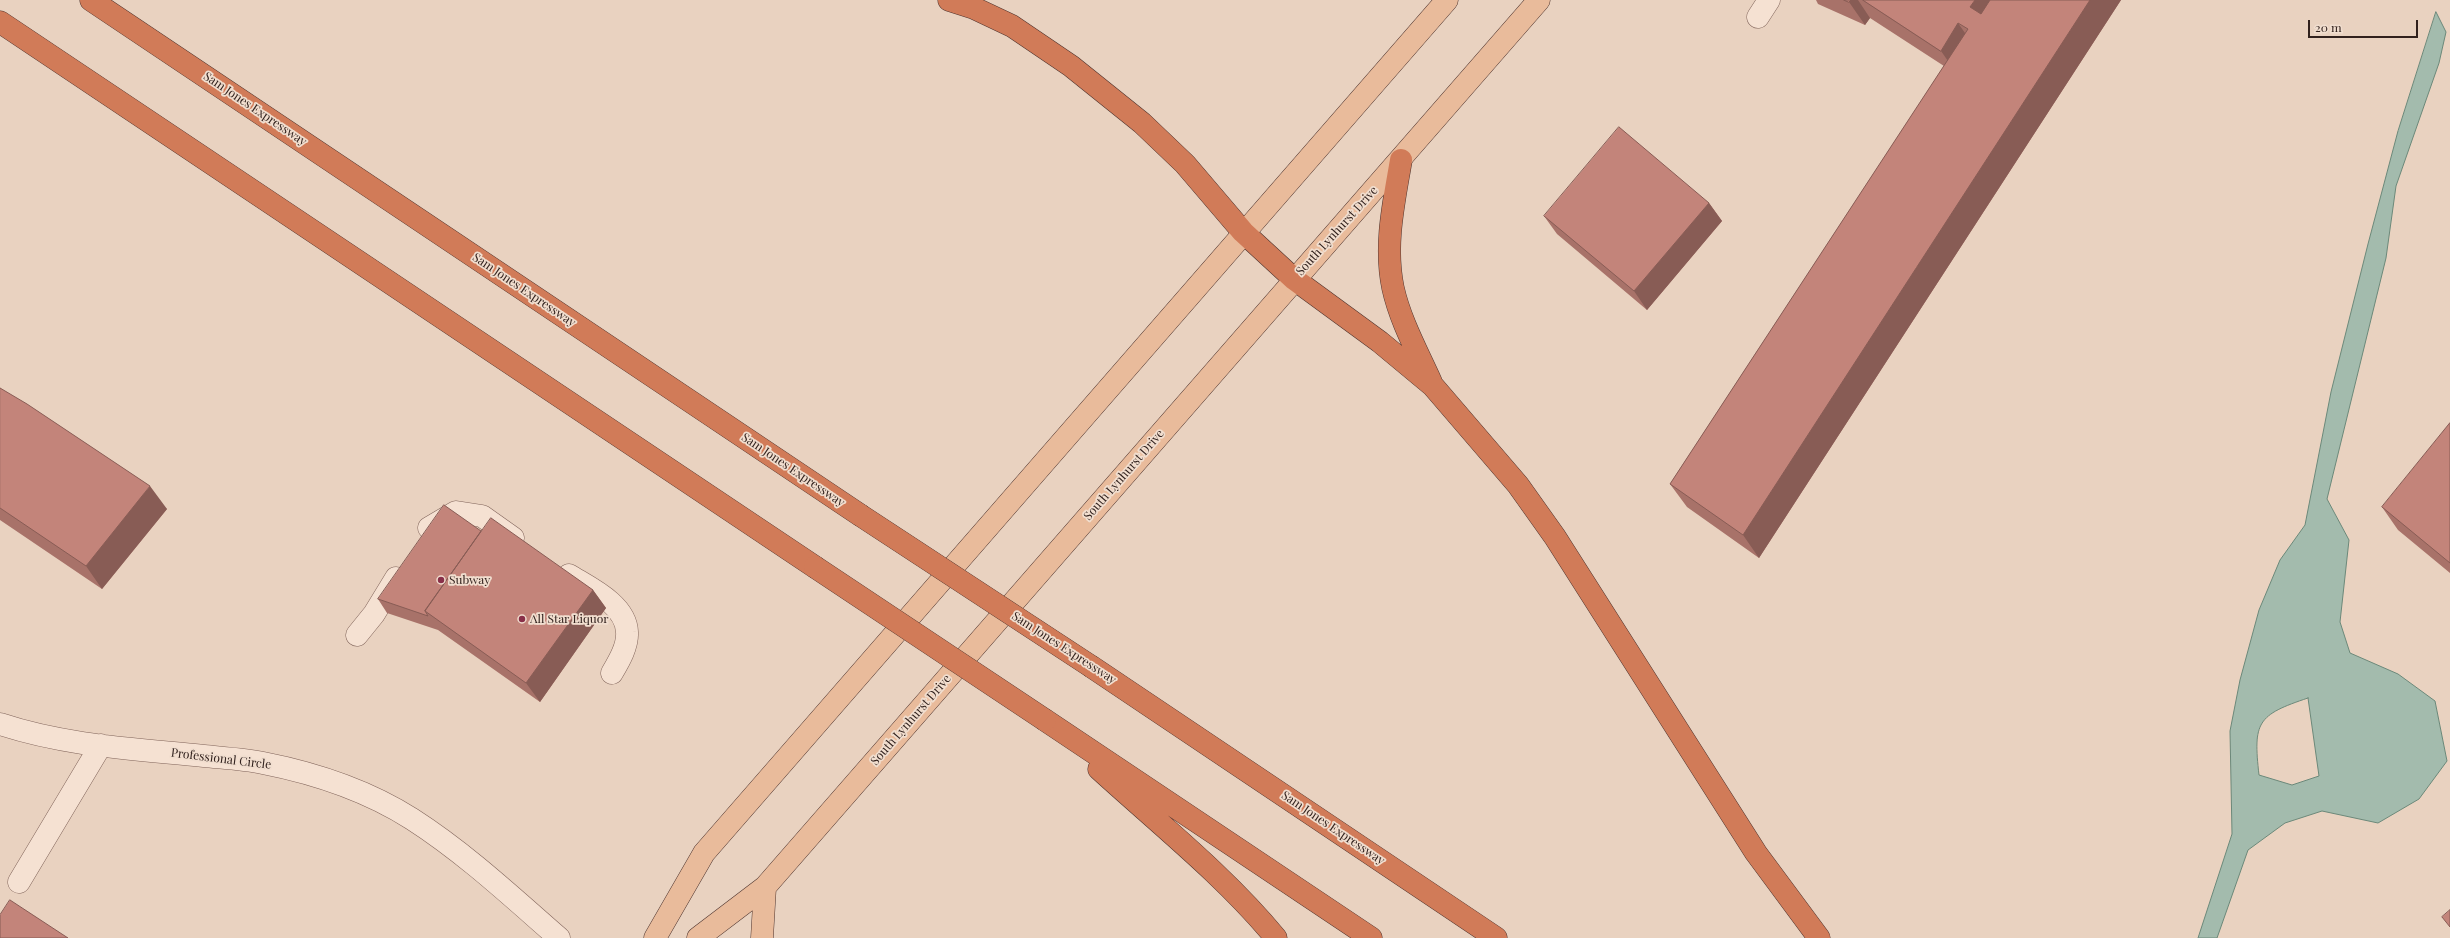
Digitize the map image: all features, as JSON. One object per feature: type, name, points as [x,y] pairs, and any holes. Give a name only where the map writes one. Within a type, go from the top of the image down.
[{"type":"highway","name":"Sam Jones Expressway","points":[[91,0],[860,515],[1092,667],[1496,938]]},
{"type":"highway","points":[[949,0],[974,8],[1012,26],[1071,66],[1142,123],[1185,164],[1243,232],[1294,279],[1380,342],[1433,386],[1518,485],[1555,537],[1756,853],[1819,938]]},
{"type":"highway","points":[[0,22],[1371,938]]},
{"type":"highway","points":[[1401,160],[1389,233],[1393,287],[1401,314],[1433,386]]},
{"type":"highway","points":[[1045,720],[1209,869],[1246,905],[1276,938]]},
{"type":"main road","points":[[655,938],[704,853],[1243,232],[1447,0]]},
{"type":"main road","name":"South Lynhurst Drive","points":[[698,938],[765,887],[1294,279],[1401,160],[1539,0]]},
{"type":"main road","points":[[762,938],[765,887]]},
{"type":"street","points":[[419,542],[428,529],[456,512],[482,516],[528,548]]},
{"type":"street","points":[[357,635],[374,614],[407,561]]},
{"type":"street","points":[[554,565],[601,595],[620,612],[627,631],[623,652],[612,673]]},
{"type":"street","name":"Professional Circle","points":[[0,724],[24,732],[101,745],[261,762],[319,777],[363,794],[412,819],[499,885],[559,938]]},
{"type":"street","points":[[19,882],[101,745]]},
{"type":"shaded area","points":[[2436,12],[2446,32],[2439,63],[2396,186],[2386,258],[2327,499],[2349,540],[2340,622],[2350,653],[2398,674],[2435,701],[2447,761],[2419,799],[2378,823],[2322,811],[2285,823],[2248,850],[2217,938],[2198,938],[2232,834],[2230,731],[2240,680],[2259,610],[2280,560],[2305,525],[2331,392],[2398,131]],"holes":[[[2308,698],[2319,776],[2292,785],[2259,775],[2257,743],[2258,732],[2262,723],[2278,710]]]},
{"type":"building","points":[[1863,0],[1975,0],[1970,7],[1981,14],[1990,0],[2090,0],[1743,535],[1670,484],[1968,29],[1958,23],[1941,51]]},
{"type":"building","points":[[1619,127],[1709,203],[1634,291],[1544,216]]},
{"type":"building","points":[[0,388],[27,404],[150,486],[86,566],[0,508]]},
{"type":"building","points":[[2450,423],[2450,563],[2382,507]]},
{"type":"building","points":[[444,505],[481,531],[425,611],[428,616],[378,599]]},
{"type":"building","name":"All Star Liquor","points":[[491,518],[593,590],[526,683],[425,611]]},
{"type":"building","points":[[10,900],[68,938],[0,938],[0,915]]},
{"type":"building","points":[[2450,910],[2450,927],[2442,917]]},
{"type":"place","name":"Subway","points":[[441,580]]},
{"type":"place","name":"All Star Liquor","points":[[522,619]]}]
